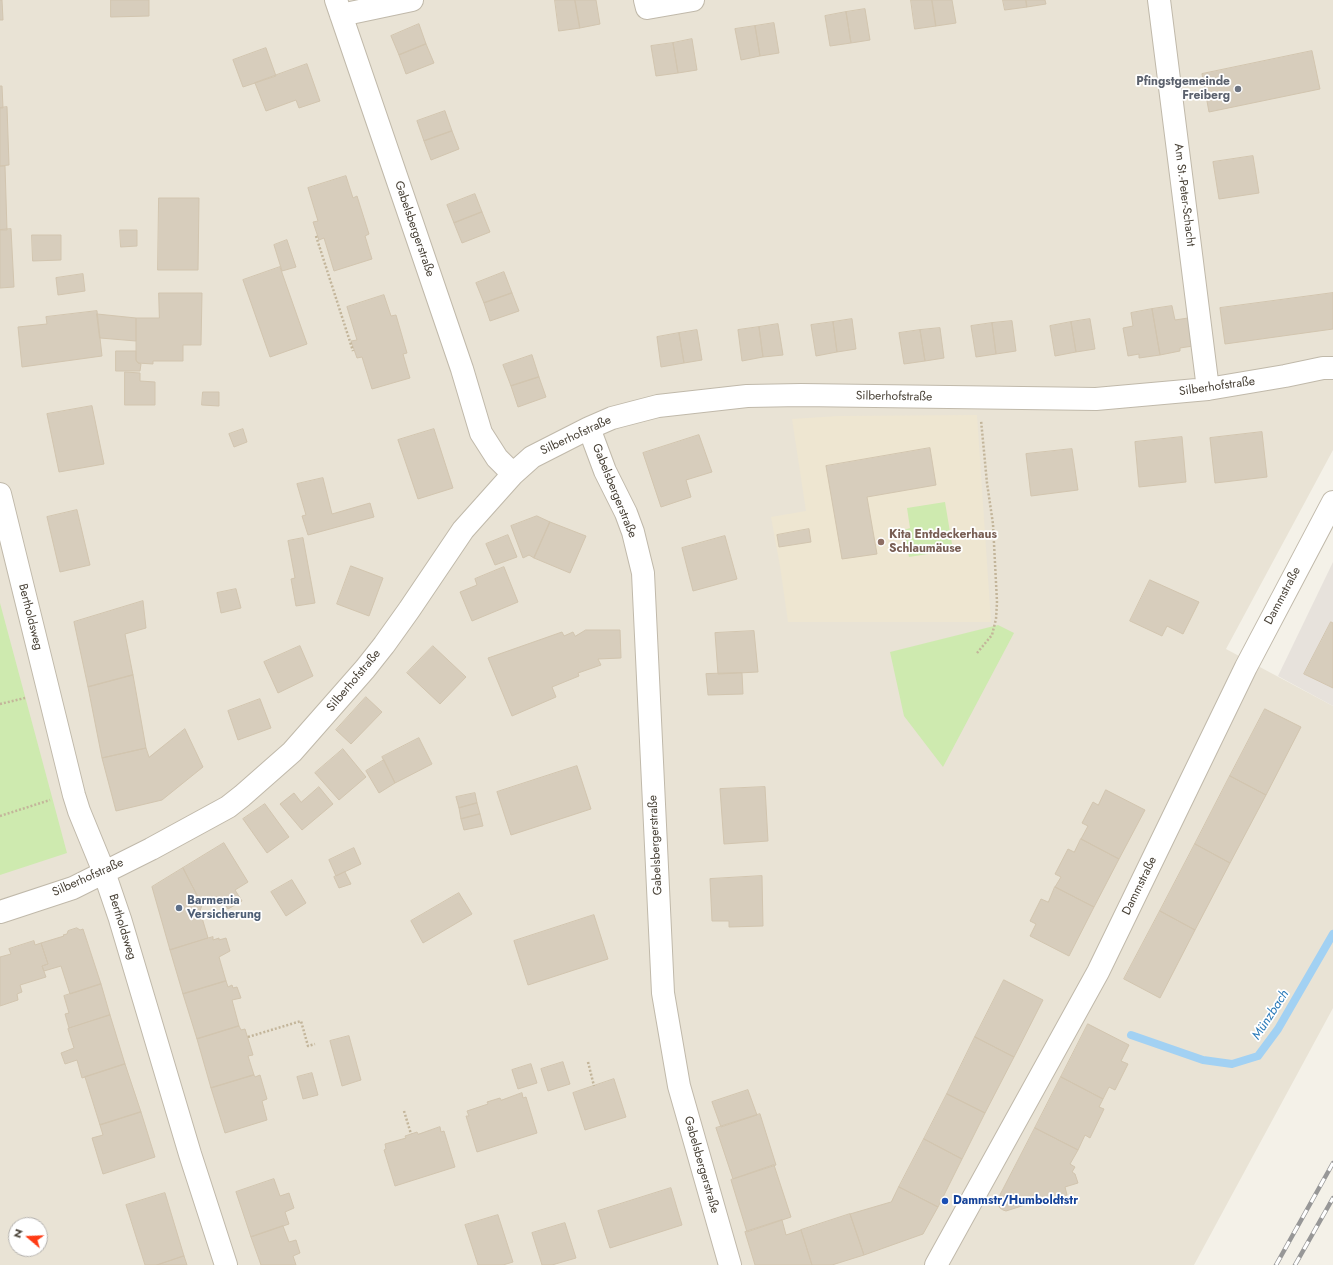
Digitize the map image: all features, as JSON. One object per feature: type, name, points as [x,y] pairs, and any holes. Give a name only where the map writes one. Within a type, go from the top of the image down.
[{"type":"street","points":[[338,7],[412,0]]},
{"type":"street","points":[[645,0],[647,8],[693,0]]},
{"type":"street","name":"Am St.-Peter-Schacht","points":[[1159,0],[1208,389]]},
{"type":"street","name":"Gabelsbergerstraße","points":[[338,7],[462,369],[481,432],[489,447],[513,474]]},
{"type":"street","name":"Silberhofstraße","points":[[0,912],[73,888],[151,849],[228,807],[292,752],[332,707],[379,651],[409,610],[463,530],[513,474],[532,457],[588,428],[612,418],[658,406],[747,396],[801,395],[1096,399],[1208,389],[1323,368],[1333,368]]},
{"type":"street","name":"Gabelsbergerstraße","points":[[588,428],[605,471],[626,513],[643,572],[663,993],[678,1086],[730,1265]]},
{"type":"street","name":"Bertholdsweg","points":[[0,494],[74,795],[104,872],[120,919],[190,1154],[226,1265]]},
{"type":"street","name":"Dammstraße","points":[[936,1265],[1098,972],[1246,667],[1333,502]]},
{"type":"path","points":[[316,236],[353,351]]},
{"type":"path","points":[[977,654],[992,635],[996,619],[993,524],[987,483],[979,398]]},
{"type":"path","points":[[0,816],[53,799],[74,795]]},
{"type":"path","points":[[248,1037],[301,1021],[308,1046],[315,1044]]},
{"type":"path","points":[[588,1062],[594,1086]]},
{"type":"path","points":[[404,1111],[411,1134]]},
{"type":"shaded area","points":[[0,0],[1333,0],[1333,450],[1226,649],[1333,706],[1333,1008],[1194,1265],[0,1265]]},
{"type":"shaded area","name":"Kita Entdeckerhaus Schlaumäuse","points":[[977,415],[991,622],[788,622],[771,517],[806,511],[792,419],[838,416]]},
{"type":"shaded area","points":[[1333,562],[1333,706],[1278,676]]},
{"type":"green space","points":[[945,502],[953,550],[909,557],[904,530],[910,528],[907,508]]},
{"type":"green space","points":[[0,603],[67,853],[0,875]]},
{"type":"green space","points":[[998,625],[1014,633],[943,767],[904,716],[890,652]]},
{"type":"building","points":[[0,0],[2,0],[3,20],[0,20]]},
{"type":"building","points":[[111,0],[149,0],[149,16],[111,17]]},
{"type":"building","points":[[555,0],[575,0],[580,28],[559,31]]},
{"type":"building","points":[[575,0],[596,0],[600,24],[580,28]]},
{"type":"building","points":[[911,0],[932,0],[936,26],[915,29]]},
{"type":"building","points":[[932,0],[952,0],[956,23],[936,26]]},
{"type":"building","points":[[1003,0],[1026,0],[1027,7],[1005,10]]},
{"type":"building","points":[[1026,0],[1045,0],[1046,4],[1027,7]]},
{"type":"building","points":[[865,9],[870,40],[851,43],[846,12]]},
{"type":"building","points":[[846,12],[851,43],[830,46],[825,16]]},
{"type":"building","points":[[774,23],[779,53],[760,56],[755,26]]},
{"type":"building","points":[[419,24],[426,44],[399,55],[391,36]]},
{"type":"building","points":[[755,26],[760,56],[741,60],[735,29]]},
{"type":"building","points":[[692,39],[697,70],[678,73],[673,43]]},
{"type":"building","points":[[673,43],[678,73],[656,76],[651,46]]},
{"type":"building","points":[[426,44],[434,63],[406,74],[399,55]]},
{"type":"building","points":[[266,48],[276,76],[243,87],[233,60]]},
{"type":"building","points":[[1312,51],[1320,89],[1209,112],[1202,74]]},
{"type":"building","points":[[307,64],[320,101],[299,108],[296,100],[266,111],[255,83]]},
{"type":"building","points":[[0,86],[2,86],[3,108],[0,108]]},
{"type":"building","points":[[7,107],[9,165],[0,166],[0,108]]},
{"type":"building","points":[[445,111],[452,131],[424,141],[417,121]]},
{"type":"building","points":[[452,131],[459,149],[431,160],[424,141]]},
{"type":"building","points":[[1253,156],[1259,193],[1219,199],[1213,162]]},
{"type":"building","points":[[0,166],[5,166],[7,230],[0,230]]},
{"type":"building","points":[[346,176],[353,198],[357,196],[369,234],[365,236],[372,259],[334,271],[324,238],[319,240],[313,222],[318,221],[308,188]]},
{"type":"building","points":[[475,194],[482,212],[454,223],[447,205]]},
{"type":"building","points":[[159,198],[199,198],[198,270],[158,270]]},
{"type":"building","points":[[482,212],[490,232],[462,243],[454,223]]},
{"type":"building","points":[[11,229],[14,287],[0,288],[0,230]]},
{"type":"building","points":[[120,230],[137,230],[137,246],[121,247]]},
{"type":"building","points":[[32,235],[61,235],[61,260],[33,261]]},
{"type":"building","points":[[287,240],[296,267],[282,271],[274,245]]},
{"type":"building","points":[[280,267],[307,344],[270,357],[243,280]]},
{"type":"building","points":[[504,272],[512,293],[484,303],[476,283]]},
{"type":"building","points":[[83,274],[85,291],[58,295],[56,278]]},
{"type":"building","points":[[159,293],[202,293],[201,345],[183,345],[183,361],[153,361],[153,364],[138,363],[136,360],[136,318],[159,318]]},
{"type":"building","points":[[512,293],[519,311],[490,321],[484,303]]},
{"type":"building","points":[[1333,293],[1333,329],[1225,344],[1220,308]]},
{"type":"building","points":[[384,295],[391,316],[396,315],[407,353],[403,354],[410,378],[372,389],[362,357],[357,358],[351,341],[357,340],[347,307]]},
{"type":"building","points":[[1172,306],[1175,320],[1188,318],[1193,346],[1180,348],[1180,351],[1160,355],[1152,309]]},
{"type":"building","points":[[1152,309],[1160,355],[1139,358],[1139,354],[1128,356],[1123,328],[1133,326],[1131,313]]},
{"type":"building","points":[[97,311],[102,356],[22,367],[18,327],[47,324],[46,317]]},
{"type":"building","points":[[97,314],[136,318],[136,341],[100,338]]},
{"type":"building","points":[[852,319],[856,349],[837,352],[833,322]]},
{"type":"building","points":[[1090,319],[1095,349],[1076,352],[1071,322]]},
{"type":"building","points":[[1012,321],[1016,351],[996,354],[992,323]]},
{"type":"building","points":[[833,322],[837,352],[816,356],[811,325]]},
{"type":"building","points":[[1071,322],[1076,352],[1055,356],[1050,326]]},
{"type":"building","points":[[992,323],[996,354],[976,357],[971,326]]},
{"type":"building","points":[[778,324],[783,355],[763,357],[759,327]]},
{"type":"building","points":[[759,327],[763,357],[742,361],[738,330]]},
{"type":"building","points":[[940,328],[944,358],[925,361],[920,330]]},
{"type":"building","points":[[697,330],[702,360],[684,363],[679,333]]},
{"type":"building","points":[[920,330],[925,361],[904,364],[899,333]]},
{"type":"building","points":[[679,333],[684,363],[661,367],[657,337]]},
{"type":"building","points":[[116,351],[136,351],[136,360],[141,364],[140,371],[116,371]]},
{"type":"building","points":[[532,355],[539,377],[511,386],[503,365]]},
{"type":"building","points":[[125,372],[140,373],[140,381],[155,382],[155,405],[125,405]]},
{"type":"building","points":[[539,377],[546,397],[518,407],[511,386]]},
{"type":"building","points":[[203,392],[219,392],[219,406],[202,405]]},
{"type":"building","points":[[92,406],[104,464],[59,472],[47,414]]},
{"type":"building","points":[[243,429],[247,442],[234,447],[229,434]]},
{"type":"building","points":[[434,429],[453,488],[418,499],[398,440]]},
{"type":"building","points":[[1262,432],[1267,477],[1215,483],[1210,438]]},
{"type":"building","points":[[699,435],[712,472],[686,480],[691,497],[661,507],[643,453]]},
{"type":"building","points":[[1182,437],[1186,482],[1139,487],[1135,442]]},
{"type":"building","points":[[930,448],[936,485],[867,497],[877,554],[842,559],[826,466]]},
{"type":"building","points":[[1072,449],[1078,490],[1031,496],[1026,454]]},
{"type":"building","points":[[323,478],[332,514],[370,503],[374,517],[308,535],[302,516],[306,515],[297,484]]},
{"type":"building","points":[[77,510],[90,565],[60,572],[47,517]]},
{"type":"building","points":[[537,516],[550,522],[534,558],[529,555],[523,558],[511,526]]},
{"type":"building","points":[[550,522],[586,536],[570,573],[534,558]]},
{"type":"building","points":[[809,529],[811,542],[779,547],[777,535]]},
{"type":"building","points":[[508,535],[517,557],[495,565],[486,544]]},
{"type":"building","points":[[725,536],[737,579],[693,591],[682,548]]},
{"type":"building","points":[[303,538],[315,603],[296,606],[291,579],[295,578],[288,541]]},
{"type":"building","points":[[351,566],[383,578],[369,616],[337,604]]},
{"type":"building","points":[[504,567],[518,602],[472,621],[460,592],[477,585],[475,579]]},
{"type":"building","points":[[1150,580],[1199,602],[1183,634],[1167,626],[1162,636],[1130,621]]},
{"type":"building","points":[[236,589],[241,608],[221,613],[217,593]]},
{"type":"building","points":[[143,601],[146,628],[125,634],[133,675],[88,687],[74,622]]},
{"type":"building","points":[[1331,622],[1333,623],[1333,688],[1304,674]]},
{"type":"building","points":[[586,630],[620,630],[621,658],[598,659],[601,665],[578,673],[579,676],[552,687],[556,697],[512,716],[488,658],[562,632],[564,636],[573,632],[575,636]]},
{"type":"building","points":[[754,631],[758,672],[718,674],[715,633]]},
{"type":"building","points":[[300,646],[313,676],[278,693],[264,662]]},
{"type":"building","points":[[433,646],[466,677],[440,704],[407,673]]},
{"type":"building","points":[[742,673],[743,694],[708,695],[706,674]]},
{"type":"building","points":[[133,675],[146,748],[102,758],[88,687]]},
{"type":"building","points":[[366,697],[382,712],[351,744],[336,730]]},
{"type":"building","points":[[260,699],[271,728],[238,740],[228,711]]},
{"type":"building","points":[[1265,709],[1301,727],[1266,795],[1230,776]]},
{"type":"building","points":[[185,729],[203,767],[162,800],[116,811],[102,758],[146,748],[149,757]]},
{"type":"building","points":[[419,738],[432,764],[395,783],[382,757]]},
{"type":"building","points":[[343,749],[366,777],[339,800],[315,773]]},
{"type":"building","points":[[384,760],[395,783],[379,793],[366,771]]},
{"type":"building","points":[[577,766],[591,809],[511,835],[497,792]]},
{"type":"building","points":[[1230,776],[1266,795],[1230,863],[1195,844]]},
{"type":"building","points":[[319,787],[333,804],[302,830],[280,804],[294,793],[301,802]]},
{"type":"building","points":[[765,787],[768,841],[724,844],[720,789]]},
{"type":"building","points":[[1106,790],[1145,810],[1119,859],[1081,839],[1088,826],[1082,823],[1093,802],[1098,805]]},
{"type":"building","points":[[475,793],[477,803],[459,808],[456,797]]},
{"type":"building","points":[[477,803],[480,814],[461,819],[459,808]]},
{"type":"building","points":[[265,804],[289,837],[267,853],[243,819]]},
{"type":"building","points":[[480,814],[483,826],[464,830],[461,819]]},
{"type":"building","points":[[1081,839],[1119,859],[1094,907],[1055,887],[1061,877],[1055,874],[1068,849],[1074,852]]},
{"type":"building","points":[[224,843],[248,882],[235,890],[242,901],[228,909],[220,896],[202,905],[183,868]]},
{"type":"building","points":[[1195,844],[1230,863],[1195,930],[1160,911]]},
{"type":"building","points":[[354,848],[361,864],[336,876],[329,860]]},
{"type":"building","points":[[183,868],[202,905],[200,911],[208,938],[170,950],[152,887]]},
{"type":"building","points":[[345,872],[351,884],[339,888],[334,877]]},
{"type":"building","points":[[762,876],[763,926],[729,927],[729,921],[712,921],[710,879]]},
{"type":"building","points":[[292,880],[306,903],[286,916],[271,892]]},
{"type":"building","points":[[1055,887],[1094,907],[1069,956],[1030,936],[1036,924],[1030,921],[1041,899],[1048,902]]},
{"type":"building","points":[[459,893],[472,914],[423,943],[411,921]]},
{"type":"building","points":[[1160,911],[1195,930],[1160,998],[1124,979]]},
{"type":"building","points":[[594,915],[608,959],[528,985],[514,941]]},
{"type":"building","points":[[77,928],[80,930],[83,929],[101,984],[70,994],[61,966],[44,971],[42,966],[48,964],[41,943],[64,936],[63,935],[67,934],[68,931]]},
{"type":"building","points":[[213,937],[213,940],[226,938],[230,951],[219,957],[226,981],[183,994],[170,950]]},
{"type":"building","points":[[34,941],[35,945],[41,943],[48,964],[42,966],[46,977],[20,985],[22,992],[17,994],[18,1000],[0,1006],[0,957],[11,954],[9,949]]},
{"type":"building","points":[[1004,980],[1043,1000],[1014,1057],[975,1037]]},
{"type":"building","points":[[226,981],[228,987],[232,985],[233,988],[237,987],[241,998],[232,1000],[239,1026],[197,1039],[183,994]]},
{"type":"building","points":[[101,984],[110,1015],[69,1028],[65,1014],[69,1013],[64,996]]},
{"type":"building","points":[[110,1015],[125,1064],[82,1078],[77,1060],[65,1064],[61,1053],[74,1048],[68,1029]]},
{"type":"building","points":[[1088,1024],[1129,1045],[1121,1061],[1128,1064],[1115,1090],[1109,1087],[1103,1099],[1061,1077]]},
{"type":"building","points":[[239,1026],[241,1030],[245,1029],[253,1055],[248,1056],[254,1075],[211,1088],[197,1039]]},
{"type":"building","points":[[349,1036],[361,1080],[342,1086],[330,1041]]},
{"type":"building","points":[[975,1037],[1014,1057],[985,1113],[947,1094]]},
{"type":"building","points":[[563,1062],[570,1084],[548,1091],[541,1069]]},
{"type":"building","points":[[125,1064],[141,1112],[100,1125],[85,1077]]},
{"type":"building","points":[[531,1064],[537,1083],[518,1089],[512,1070]]},
{"type":"building","points":[[312,1073],[318,1095],[303,1099],[297,1077]]},
{"type":"building","points":[[254,1075],[255,1077],[260,1075],[267,1099],[262,1101],[267,1120],[225,1133],[211,1088]]},
{"type":"building","points":[[1061,1077],[1103,1099],[1099,1107],[1104,1109],[1090,1138],[1085,1135],[1078,1150],[1035,1128]]},
{"type":"building","points":[[614,1079],[626,1117],[585,1130],[573,1093]]},
{"type":"building","points":[[748,1090],[757,1115],[721,1127],[712,1102]]},
{"type":"building","points":[[522,1093],[523,1098],[526,1097],[537,1133],[477,1152],[466,1116],[469,1116],[467,1111],[488,1104],[487,1102],[500,1098],[501,1100]]},
{"type":"building","points":[[947,1094],[985,1113],[962,1159],[924,1139]]},
{"type":"building","points":[[141,1112],[155,1157],[103,1174],[92,1138],[103,1135],[100,1125]]},
{"type":"building","points":[[760,1114],[776,1165],[733,1179],[716,1128]]},
{"type":"building","points":[[440,1127],[441,1132],[444,1131],[455,1167],[395,1186],[384,1150],[386,1149],[385,1144],[406,1138],[405,1136],[417,1132],[418,1134]]},
{"type":"building","points":[[1035,1128],[1078,1150],[1070,1164],[1075,1167],[1072,1172],[1075,1174],[1078,1183],[1065,1187],[1067,1195],[1048,1201],[1047,1198],[1006,1211],[1003,1210],[998,1204],[1000,1195]]},
{"type":"building","points":[[924,1139],[962,1159],[938,1207],[899,1187]]},
{"type":"building","points":[[774,1165],[791,1217],[747,1232],[731,1180]]},
{"type":"building","points":[[274,1179],[280,1196],[289,1193],[294,1208],[285,1212],[289,1224],[251,1237],[236,1192]]},
{"type":"building","points":[[899,1187],[938,1207],[923,1234],[864,1255],[850,1214],[891,1202]]},
{"type":"building","points":[[671,1188],[682,1225],[610,1248],[598,1211]]},
{"type":"building","points":[[165,1193],[184,1256],[157,1265],[145,1265],[126,1205]]},
{"type":"building","points":[[850,1214],[864,1255],[832,1265],[812,1265],[801,1230]]},
{"type":"building","points":[[498,1215],[513,1262],[503,1265],[478,1265],[465,1225]]},
{"type":"building","points":[[782,1220],[786,1235],[801,1230],[812,1265],[755,1265],[745,1232]]},
{"type":"building","points":[[565,1223],[576,1258],[552,1265],[542,1265],[532,1233]]},
{"type":"building","points":[[283,1226],[289,1242],[296,1240],[300,1253],[293,1256],[296,1265],[261,1265],[251,1237]]},
{"type":"building","points":[[184,1256],[187,1265],[157,1265]]},
{"type":"waterway","name":"Münzbach","points":[[1131,1035],[1203,1060],[1232,1064],[1258,1056],[1278,1029],[1333,934]]},
{"type":"railway","points":[[1276,1265],[1333,1163]]},
{"type":"railway","points":[[1295,1265],[1333,1198]]},
{"type":"place","name":"Pfingstgemeinde Freiberg","points":[[1238,89]]},
{"type":"place","name":"Kita Entdeckerhaus Schlaumäuse","points":[[881,542]]},
{"type":"place","name":"Barmenia Versicherung","points":[[179,908]]},
{"type":"place","name":"Dammstr/Humboldtstr","points":[[945,1201]]}]
